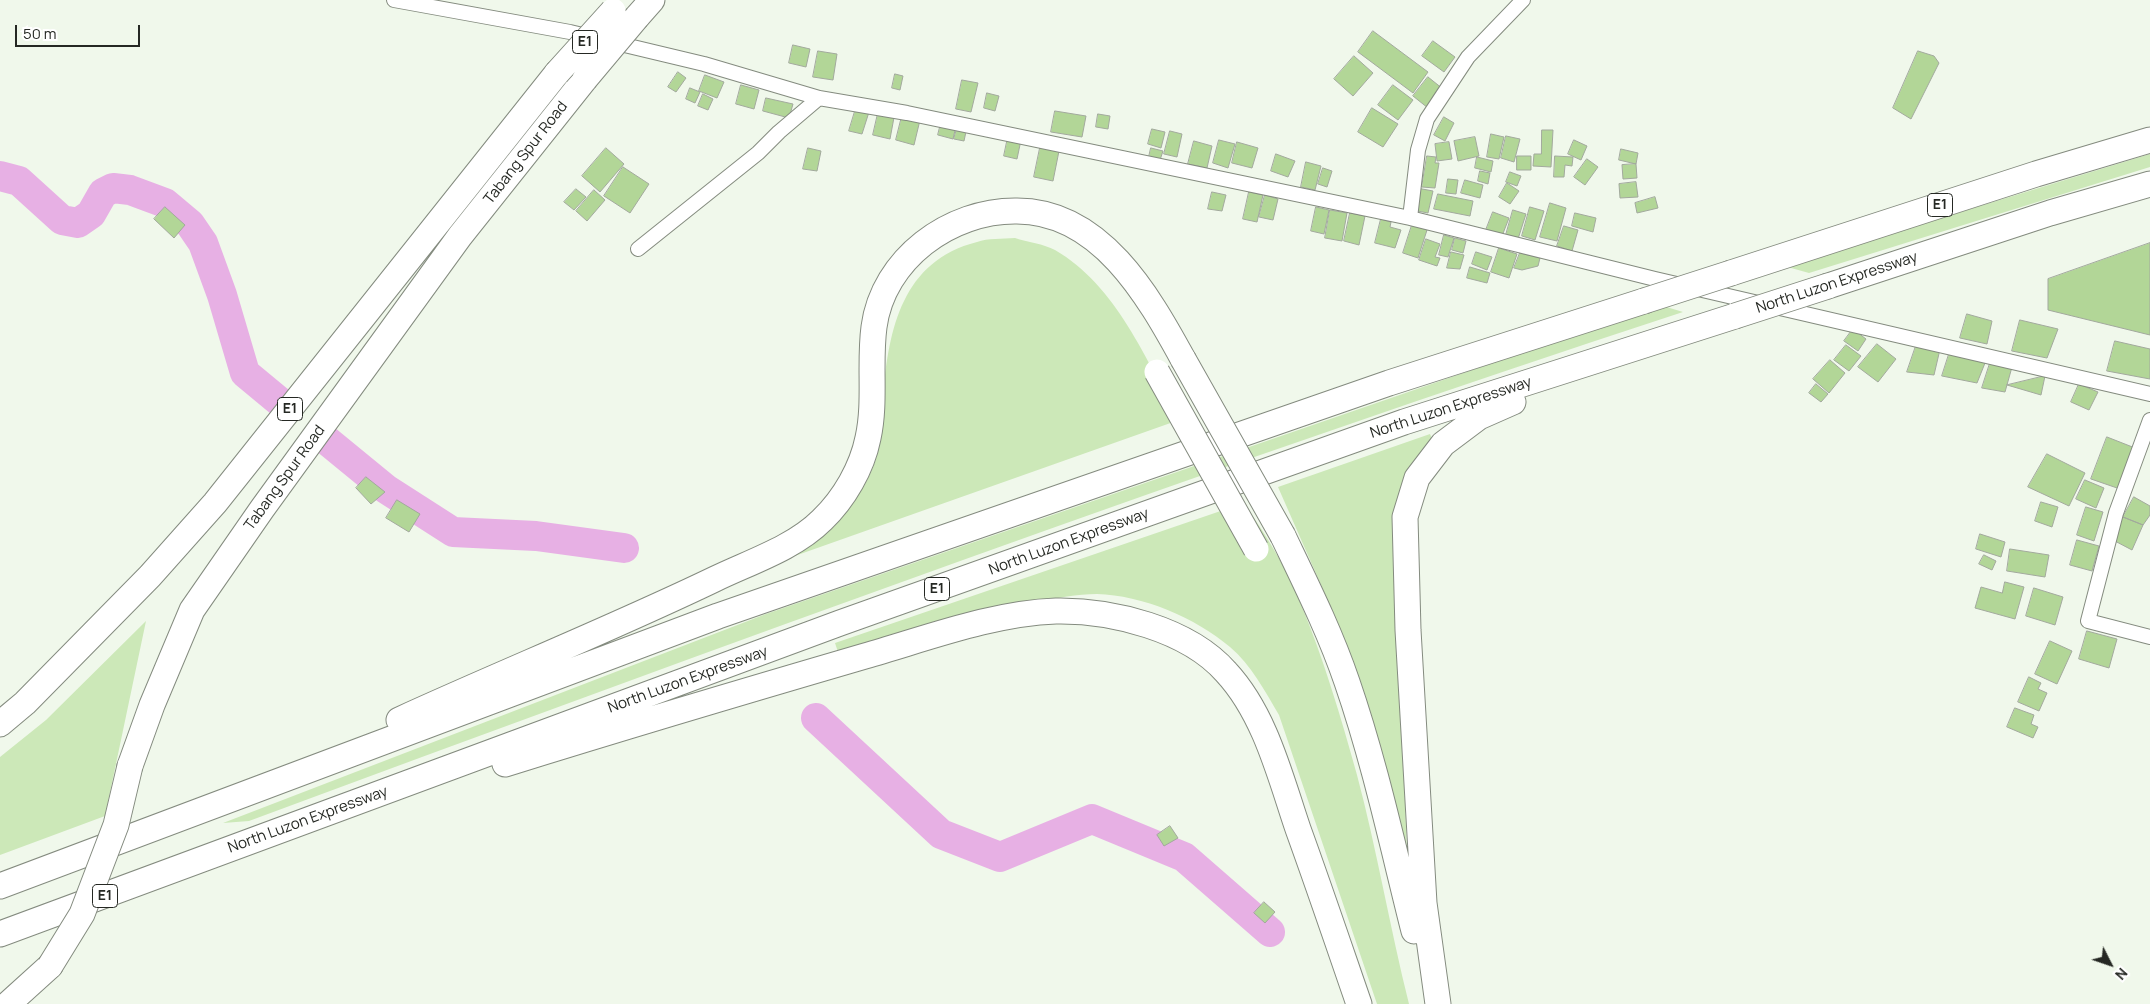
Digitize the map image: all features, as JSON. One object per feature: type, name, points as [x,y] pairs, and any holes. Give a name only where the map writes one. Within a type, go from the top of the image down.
[{"type":"highway","name":"Tabang Spur Road","points":[[0,724],[25,703],[129,597],[216,503],[557,74],[631,7]]},
{"type":"highway","name":"Tabang Spur Road","points":[[8,1004],[50,966],[82,914],[116,826],[130,766],[152,705],[192,610],[262,508],[460,236],[585,79],[631,7]]},
{"type":"highway","name":"E1","points":[[0,886],[718,616],[1389,383],[2036,174],[2150,140]]},
{"type":"highway","name":"North Luzon Expressway","points":[[0,934],[840,623],[1404,422],[2050,213],[2150,184]]},
{"type":"highway","points":[[183,817],[507,671],[660,605],[789,544],[807,532],[834,507],[855,473],[864,452],[871,417],[874,324],[886,290],[908,257],[937,232],[954,224],[1001,210],[1025,211],[1070,223],[1087,233],[1136,282],[1183,359],[1283,536],[1331,638],[1361,726],[1433,1004]]},
{"type":"highway","points":[[1438,1004],[1424,903],[1408,630],[1404,533],[1405,516],[1412,489],[1433,454],[1451,437],[1479,417],[1671,337]]},
{"type":"highway","points":[[1158,372],[1256,548]]},
{"type":"highway","points":[[210,857],[540,753],[964,628],[1054,611],[1090,612],[1136,622],[1173,635],[1213,659],[1236,684],[1259,722],[1277,767],[1359,1004]]},
{"type":"street","points":[[394,0],[570,32],[704,64],[819,98],[907,113],[1410,218],[1655,279],[2150,394]]},
{"type":"street","points":[[1410,218],[1418,150],[1427,119],[1468,57],[1523,0]]},
{"type":"street","points":[[638,249],[758,153],[779,132],[819,98]]},
{"type":"street","points":[[2150,420],[2116,512],[2088,620],[2150,637]]},
{"type":"green space","points":[[2150,154],[2150,167],[1809,273],[1784,266]]},
{"type":"green space","points":[[1015,238],[1055,250],[1077,265],[1096,283],[1128,326],[1179,420],[789,558],[841,516],[861,491],[869,476],[876,459],[879,444],[890,346],[904,301],[916,281],[932,265],[952,251],[990,239]]},
{"type":"green space","points":[[1660,305],[1683,312],[1323,433],[1143,496],[606,689],[249,821],[223,823],[766,614]]},
{"type":"green space","points":[[1430,434],[1432,439],[1414,461],[1403,481],[1395,532],[1407,854],[1365,695],[1332,610],[1278,487]]},
{"type":"green space","points":[[1244,503],[1260,526],[1288,576],[1308,623],[1331,687],[1364,803],[1409,1004],[1377,1004],[1279,715],[1245,662],[1216,636],[1185,618],[1150,604],[1114,595],[1090,594],[1037,602],[839,655],[835,643]]},
{"type":"green space","points":[[146,621],[105,816],[0,855],[0,757],[46,720]]},
{"type":"building","points":[[1373,31],[1428,72],[1413,93],[1358,52]]},
{"type":"building","points":[[1433,41],[1455,57],[1444,72],[1422,56]]},
{"type":"building","points":[[793,45],[810,49],[806,67],[789,63]]},
{"type":"building","points":[[818,51],[837,54],[833,80],[813,77]]},
{"type":"building","points":[[1918,51],[1934,56],[1939,63],[1911,119],[1893,108]]},
{"type":"building","points":[[1354,56],[1373,73],[1353,96],[1334,79]]},
{"type":"building","points":[[678,72],[686,78],[676,92],[668,87]]},
{"type":"building","points":[[895,74],[903,76],[900,90],[892,88]]},
{"type":"building","points":[[705,75],[724,82],[717,98],[699,91]]},
{"type":"building","points":[[1428,77],[1443,89],[1428,108],[1413,96]]},
{"type":"building","points":[[962,80],[978,83],[971,112],[956,109]]},
{"type":"building","points":[[741,85],[759,90],[754,109],[736,104]]},
{"type":"building","points":[[1393,85],[1413,100],[1398,120],[1378,105]]},
{"type":"building","points":[[690,88],[700,92],[695,103],[686,99]]},
{"type":"building","points":[[987,93],[999,96],[995,111],[984,108]]},
{"type":"building","points":[[703,94],[713,99],[708,110],[698,106]]},
{"type":"building","points":[[766,98],[793,104],[789,118],[763,111]]},
{"type":"building","points":[[856,108],[869,112],[862,134],[849,131]]},
{"type":"building","points":[[1372,108],[1398,124],[1383,147],[1358,132]]},
{"type":"building","points":[[879,109],[895,112],[890,139],[873,135]]},
{"type":"building","points":[[1055,111],[1086,116],[1082,137],[1051,132]]},
{"type":"building","points":[[1098,114],[1110,116],[1108,129],[1096,127]]},
{"type":"building","points":[[902,116],[920,120],[914,145],[896,140]]},
{"type":"building","points":[[1444,117],[1454,123],[1445,141],[1434,135]]},
{"type":"building","points":[[941,123],[956,126],[953,139],[938,135]]},
{"type":"building","points":[[958,125],[967,127],[964,141],[954,139]]},
{"type":"building","points":[[1152,129],[1165,132],[1161,148],[1148,144]]},
{"type":"building","points":[[1542,130],[1553,130],[1551,167],[1533,166],[1534,154],[1541,154]]},
{"type":"building","points":[[1170,131],[1182,134],[1177,157],[1164,154]]},
{"type":"building","points":[[1491,134],[1504,137],[1499,159],[1487,157]]},
{"type":"building","points":[[1506,136],[1520,139],[1514,162],[1501,158]]},
{"type":"building","points":[[1008,137],[1021,140],[1017,159],[1004,156]]},
{"type":"building","points":[[1475,137],[1479,156],[1458,161],[1454,141]]},
{"type":"building","points":[[1219,140],[1235,144],[1228,168],[1213,163]]},
{"type":"building","points":[[1574,140],[1587,146],[1581,160],[1568,154]]},
{"type":"building","points":[[1194,141],[1212,146],[1207,168],[1188,164]]},
{"type":"building","points":[[1237,142],[1258,148],[1252,168],[1232,163]]},
{"type":"building","points":[[1449,142],[1452,159],[1437,161],[1435,144]]},
{"type":"building","points":[[606,148],[624,164],[600,192],[582,176]]},
{"type":"building","points":[[808,148],[821,151],[817,171],[803,169]]},
{"type":"building","points":[[1040,148],[1059,151],[1053,181],[1034,177]]},
{"type":"building","points":[[1151,148],[1163,151],[1160,160],[1149,157]]},
{"type":"building","points":[[1621,149],[1638,153],[1636,164],[1619,160]]},
{"type":"building","points":[[1276,154],[1295,161],[1288,177],[1271,171]]},
{"type":"building","points":[[1427,156],[1436,157],[1435,163],[1439,163],[1435,188],[1422,187]]},
{"type":"building","points":[[1517,156],[1531,156],[1531,170],[1517,170]]},
{"type":"building","points":[[1555,156],[1573,157],[1572,166],[1565,165],[1564,177],[1554,177]]},
{"type":"building","points":[[1477,157],[1493,161],[1491,172],[1475,168]]},
{"type":"building","points":[[1587,159],[1598,167],[1585,185],[1574,177]]},
{"type":"building","points":[[1306,162],[1321,166],[1315,190],[1301,187]]},
{"type":"building","points":[[1636,164],[1637,178],[1623,179],[1622,165]]},
{"type":"building","points":[[623,167],[649,184],[630,213],[604,196]]},
{"type":"building","points":[[1323,168],[1332,171],[1327,187],[1318,184]]},
{"type":"building","points":[[1480,171],[1490,173],[1488,184],[1478,181]]},
{"type":"building","points":[[1510,172],[1521,176],[1517,186],[1506,182]]},
{"type":"building","points":[[1448,179],[1458,180],[1456,194],[1446,193]]},
{"type":"building","points":[[1465,180],[1483,185],[1480,198],[1461,193]]},
{"type":"building","points":[[1636,182],[1638,197],[1620,198],[1619,184]]},
{"type":"building","points":[[1507,183],[1519,191],[1510,204],[1499,197]]},
{"type":"building","points":[[1417,188],[1433,191],[1428,213],[1412,210]]},
{"type":"building","points":[[576,189],[586,197],[574,210],[564,202]]},
{"type":"building","points":[[594,190],[605,200],[587,221],[576,211]]},
{"type":"building","points":[[1212,192],[1226,195],[1222,211],[1208,209]]},
{"type":"building","points":[[1249,192],[1263,195],[1257,222],[1243,219]]},
{"type":"building","points":[[1438,194],[1473,201],[1470,216],[1434,209]]},
{"type":"building","points":[[1265,195],[1278,199],[1273,220],[1259,217]]},
{"type":"building","points":[[1655,197],[1658,208],[1637,213],[1635,203]]},
{"type":"building","points":[[1550,203],[1566,208],[1557,241],[1540,237]]},
{"type":"building","points":[[165,207],[185,225],[174,238],[154,219]]},
{"type":"building","points":[[1316,207],[1329,210],[1324,234],[1311,231]]},
{"type":"building","points":[[1530,207],[1544,211],[1535,240],[1522,236]]},
{"type":"building","points":[[1330,210],[1347,213],[1342,241],[1325,238]]},
{"type":"building","points":[[1513,210],[1526,214],[1518,239],[1506,235]]},
{"type":"building","points":[[1493,212],[1509,218],[1502,236],[1486,230]]},
{"type":"building","points":[[1350,213],[1365,216],[1359,245],[1344,241]]},
{"type":"building","points":[[1575,213],[1596,218],[1593,232],[1572,226]]},
{"type":"building","points":[[1381,219],[1391,222],[1390,227],[1401,230],[1395,248],[1375,243]]},
{"type":"building","points":[[1412,225],[1427,230],[1418,258],[1403,253]]},
{"type":"building","points":[[1564,226],[1578,230],[1572,251],[1557,246]]},
{"type":"building","points":[[1444,235],[1454,238],[1448,257],[1439,255]]},
{"type":"building","points":[[1455,238],[1466,241],[1463,253],[1452,250]]},
{"type":"building","points":[[1426,239],[1440,244],[1435,257],[1440,258],[1437,266],[1419,260]]},
{"type":"building","points":[[2150,243],[2150,335],[2048,310],[2048,279]]},
{"type":"building","points":[[1499,248],[1517,254],[1509,278],[1491,272]]},
{"type":"building","points":[[1451,252],[1464,255],[1460,269],[1447,268]]},
{"type":"building","points":[[1476,252],[1492,257],[1487,270],[1472,264]]},
{"type":"building","points":[[1520,253],[1540,258],[1538,266],[1522,270],[1514,268]]},
{"type":"building","points":[[1470,267],[1490,273],[1487,283],[1467,278]]},
{"type":"building","points":[[1967,314],[1992,321],[1987,344],[1960,338]]},
{"type":"building","points":[[2020,320],[2058,329],[2047,358],[2012,351]]},
{"type":"building","points":[[1853,329],[1866,339],[1858,351],[1844,341]]},
{"type":"building","points":[[1918,340],[1941,345],[1934,375],[1907,372]]},
{"type":"building","points":[[2115,341],[2150,349],[2150,379],[2107,371]]},
{"type":"building","points":[[1877,344],[1896,359],[1878,382],[1858,367]]},
{"type":"building","points":[[1846,345],[1861,356],[1849,371],[1834,360]]},
{"type":"building","points":[[1951,348],[1985,363],[1977,383],[1942,376]]},
{"type":"building","points":[[1992,357],[2012,367],[2005,392],[1982,388]]},
{"type":"building","points":[[1830,360],[1845,373],[1829,393],[1813,379]]},
{"type":"building","points":[[2045,376],[2041,395],[2007,385]]},
{"type":"building","points":[[1816,384],[1828,394],[1821,402],[1809,393]]},
{"type":"building","points":[[2079,384],[2098,392],[2089,410],[2071,402]]},
{"type":"building","points":[[2107,437],[2135,448],[2120,489],[2091,479]]},
{"type":"building","points":[[2047,454],[2085,473],[2069,506],[2028,487]]},
{"type":"building","points":[[366,477],[385,492],[371,504],[356,488]]},
{"type":"building","points":[[2085,480],[2104,488],[2096,508],[2076,499]]},
{"type":"building","points":[[2134,497],[2150,506],[2150,515],[2143,525],[2123,517]]},
{"type":"building","points":[[397,500],[420,514],[409,532],[386,518]]},
{"type":"building","points":[[2041,502],[2058,507],[2052,527],[2035,521]]},
{"type":"building","points":[[2086,507],[2103,512],[2094,541],[2077,535]]},
{"type":"building","points":[[2123,517],[2143,525],[2132,550],[2113,540]]},
{"type":"building","points":[[1980,534],[2005,542],[2001,557],[1976,549]]},
{"type":"building","points":[[2077,540],[2099,546],[2092,571],[2070,565]]},
{"type":"building","points":[[2010,549],[2049,555],[2045,577],[2007,571]]},
{"type":"building","points":[[1984,555],[1996,561],[1992,570],[1979,564]]},
{"type":"building","points":[[2005,582],[2024,587],[2015,619],[1975,608],[1981,587],[2002,593]]},
{"type":"building","points":[[2034,588],[2063,597],[2055,625],[2026,616]]},
{"type":"building","points":[[2087,631],[2117,639],[2109,668],[2079,659]]},
{"type":"building","points":[[2050,641],[2072,651],[2057,684],[2035,674]]},
{"type":"building","points":[[2029,677],[2041,683],[2038,689],[2047,693],[2039,711],[2018,702]]},
{"type":"building","points":[[2015,708],[2034,715],[2031,724],[2038,727],[2033,738],[2007,727]]},
{"type":"building","points":[[1170,826],[1178,838],[1164,846],[1157,835]]},
{"type":"building","points":[[1264,902],[1275,912],[1265,923],[1254,913]]},
{"type":"waterway","points":[[0,176],[19,181],[62,220],[78,223],[91,214],[103,193],[113,188],[130,190],[165,203],[190,224],[203,243],[222,295],[245,373],[280,402]]},
{"type":"waterway","points":[[325,439],[386,489],[453,532],[536,536],[624,548]]},
{"type":"waterway","points":[[816,718],[941,834],[1000,857],[1092,819],[1184,857],[1270,932]]}]
